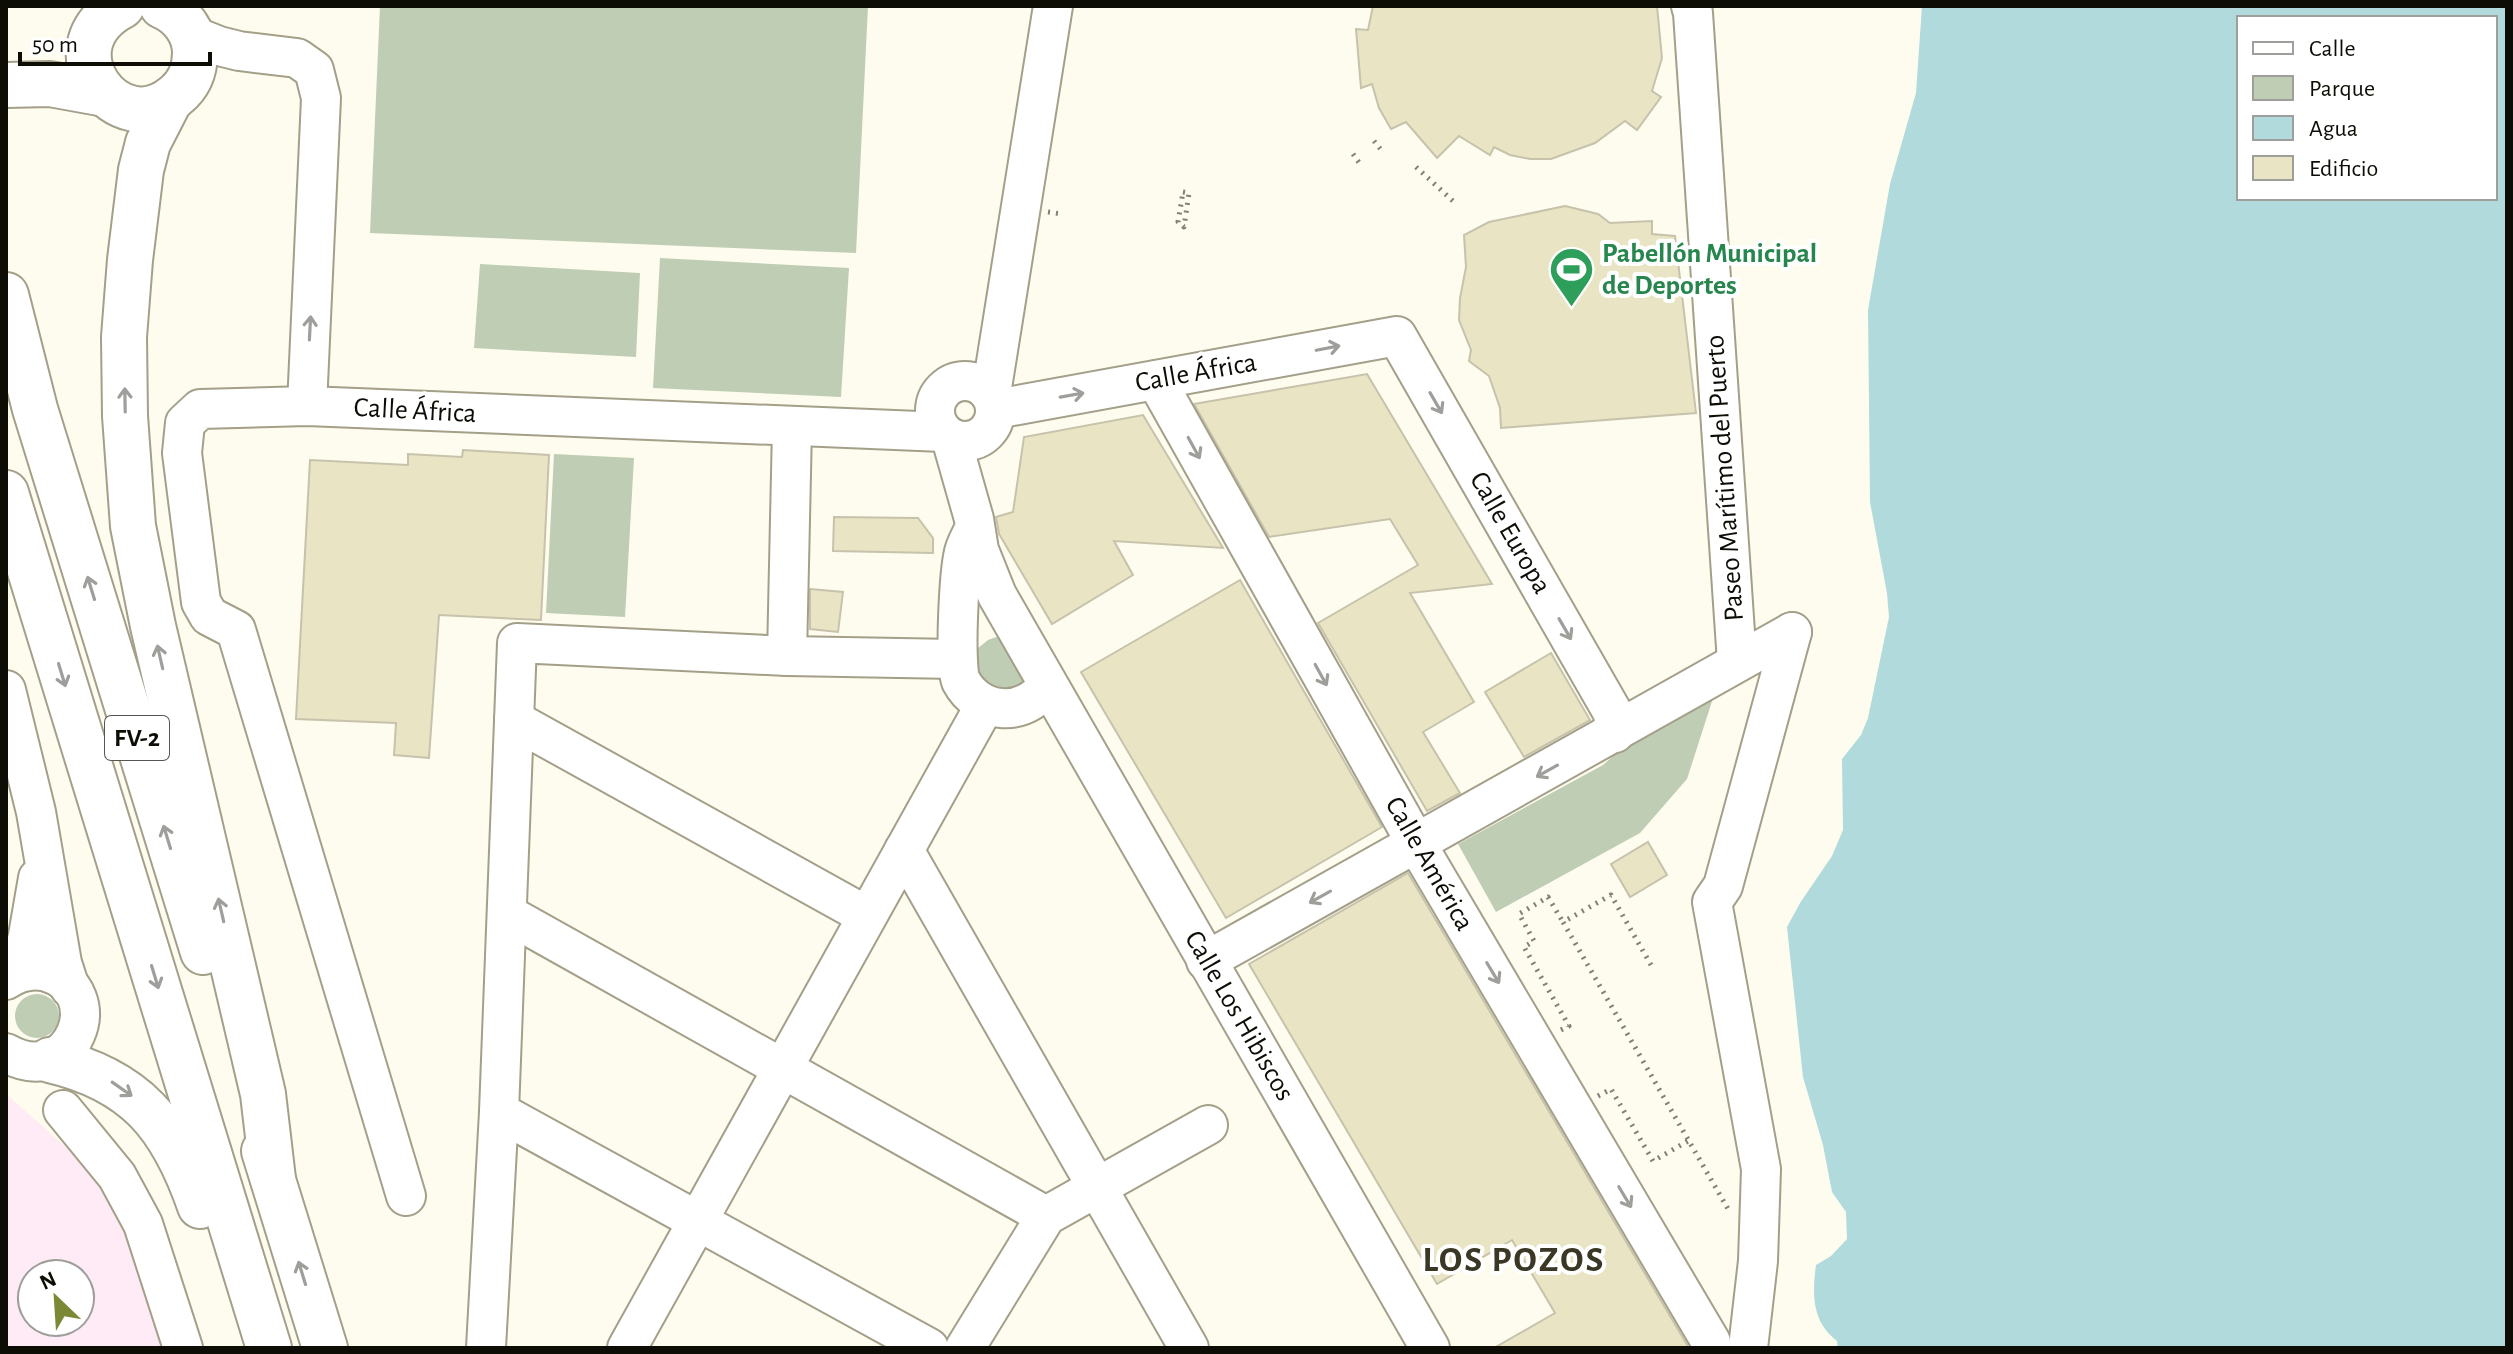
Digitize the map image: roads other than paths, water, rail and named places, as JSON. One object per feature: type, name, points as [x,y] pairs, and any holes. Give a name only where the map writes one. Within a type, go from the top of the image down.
[{"type":"main road","points":[[103,19],[88,55],[90,70],[96,83],[114,101],[141,109],[170,100],[182,90],[192,74],[195,49],[177,12]]},
{"type":"main road","points":[[9,84],[52,66],[103,19]]},
{"type":"main road","points":[[9,84],[50,84],[105,94]]},
{"type":"main road","points":[[170,100],[148,143],[141,170],[130,260],[124,337],[125,416],[133,526],[153,626],[263,1094],[273,1179]]},
{"type":"main road","name":"FV-2","points":[[6,295],[35,409],[325,1348]]},
{"type":"main road","name":"FV-2","points":[[6,493],[269,1348]]},
{"type":"main road","points":[[25,1057],[78,1066],[126,1090],[168,1134],[192,1183],[251,1348]]},
{"type":"street","points":[[1053,6],[1006,301],[966,414],[975,523],[964,551],[956,659],[962,682],[971,695],[1058,722],[1078,736]]},
{"type":"street","name":"Paseo Marítimo del Puerto","points":[[1691,6],[1737,662]]},
{"type":"street","points":[[177,12],[219,46],[297,58],[314,70],[321,98],[307,406]]},
{"type":"street","name":"Calle África","points":[[406,1196],[236,630],[209,616],[201,602],[182,453],[185,423],[200,409],[307,406],[877,431],[909,422],[1397,336]]},
{"type":"street","name":"Calle Europa","points":[[1397,336],[1613,713],[1615,733]]},
{"type":"street","name":"Calle América","points":[[1156,380],[1416,843],[1711,1345]]},
{"type":"street","points":[[787,656],[792,428]]},
{"type":"street","name":"Calle Los Hibiscos","points":[[975,523],[979,550],[997,595],[1430,1348]]},
{"type":"street","name":"Paseo Marítimo del Puerto","points":[[1206,961],[1792,632],[1723,886],[1712,902],[1761,1169],[1758,1261],[1748,1348]]},
{"type":"street","points":[[486,1348],[499,1112],[517,643],[787,656],[956,659]]},
{"type":"street","points":[[1000,706],[1029,703],[1048,685]]},
{"type":"street","points":[[6,690],[25,763],[62,963],[79,1005],[77,1032],[66,1049],[25,1057],[117,1176],[138,1213],[183,1348]]},
{"type":"street","points":[[627,1348],[904,850],[1000,706]]},
{"type":"street","points":[[514,720],[867,916]]},
{"type":"street","points":[[904,850],[1189,1348]]},
{"type":"street","points":[[42,855],[34,904],[10,972],[42,971],[54,975],[70,988]]},
{"type":"street","points":[[6,931],[21,921],[34,904]]},
{"type":"street","points":[[507,914],[1046,1216]]},
{"type":"street","points":[[499,1112],[929,1348]]},
{"type":"street","points":[[965,1348],[1046,1216],[1208,1125]]},
{"type":"water","points":[[1922,6],[2507,6],[2507,1348],[1838,1348],[1837,1341],[1818,1317],[1814,1297],[1816,1265],[1831,1256],[1847,1239],[1846,1212],[1832,1192],[1823,1145],[1803,1077],[1787,927],[1832,856],[1843,830],[1842,759],[1861,735],[1868,718],[1889,617],[1870,502],[1868,310],[1890,184],[1916,93]]},
{"type":"place","name":"Pabellón Municipal de Deportes","points":[[1571,309]]},
{"type":"district","name":"LOS POZOS","points":[[1514,1260]]}]
